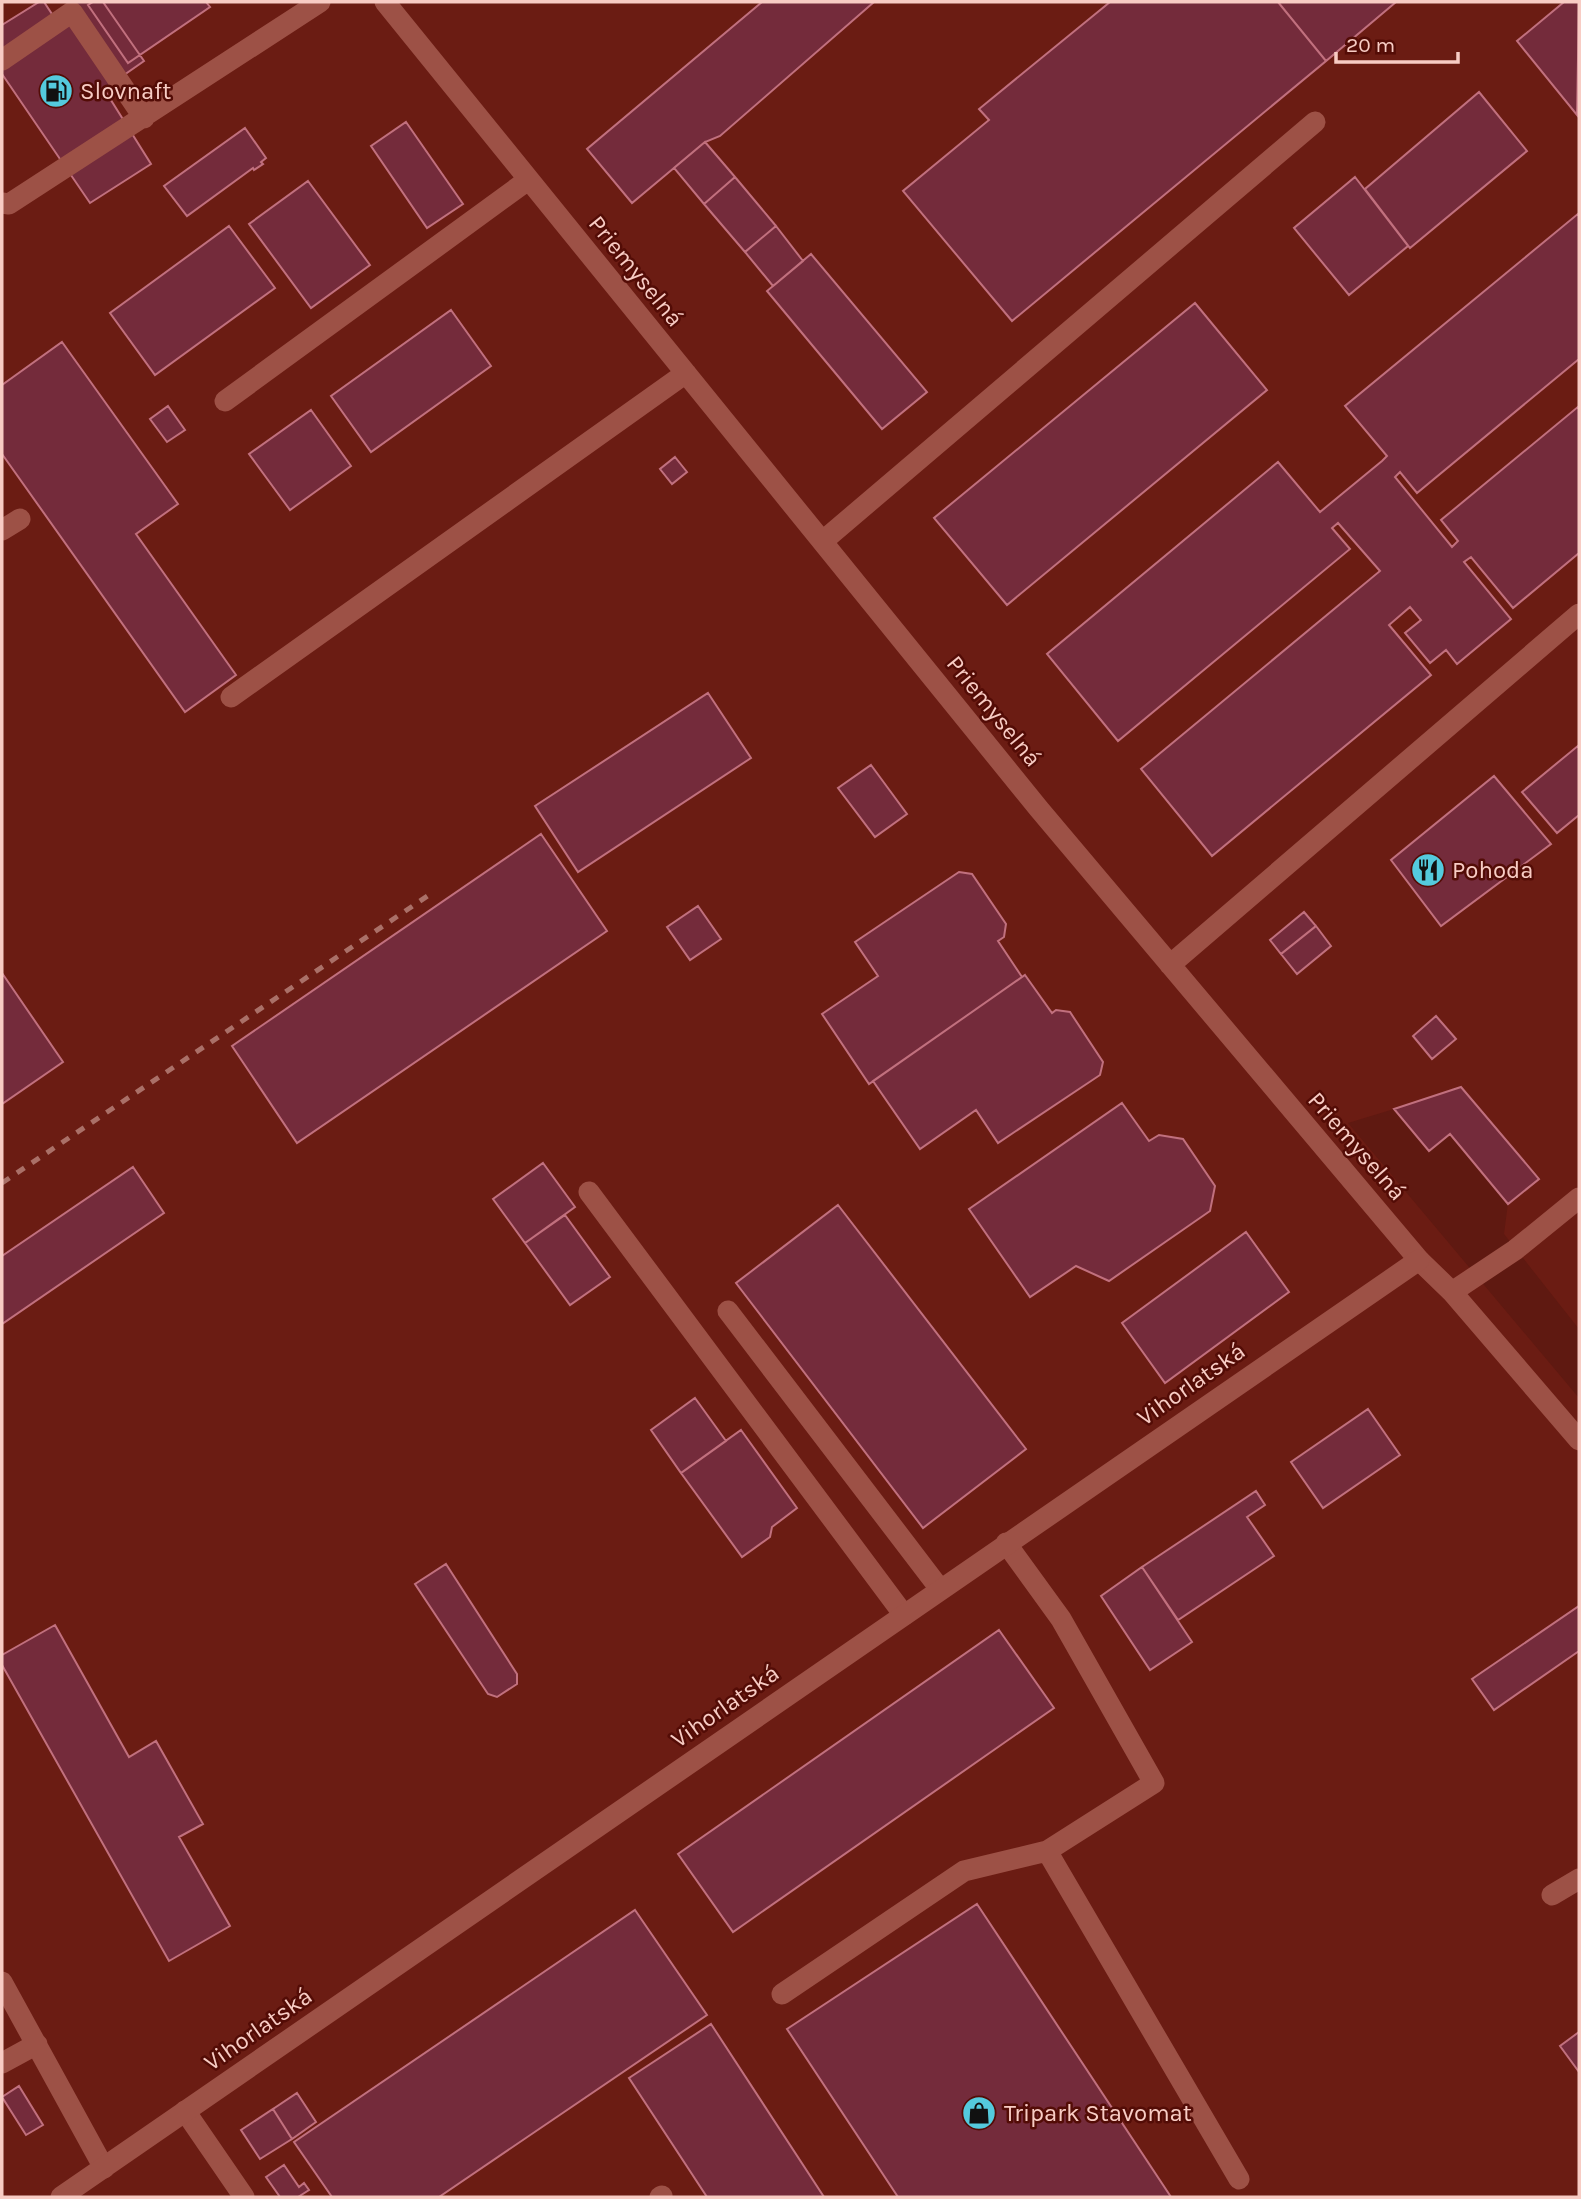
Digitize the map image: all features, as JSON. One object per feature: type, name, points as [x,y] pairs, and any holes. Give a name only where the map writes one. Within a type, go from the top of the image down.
[{"type":"street","points":[[2,203],[9,204],[320,2]]},
{"type":"street","name":"Priemyselná","points":[[385,2],[1170,965],[1419,1259],[1452,1292],[1579,1440]]},
{"type":"street","points":[[2,60],[72,12],[144,118]]},
{"type":"street","points":[[823,541],[1315,122]]},
{"type":"street","points":[[225,401],[528,180]]},
{"type":"street","points":[[231,696],[686,373]]},
{"type":"street","points":[[2,530],[20,519]]},
{"type":"street","points":[[1170,965],[1579,614]]},
{"type":"street","points":[[589,1192],[904,1615]]},
{"type":"street","points":[[1452,1292],[1515,1250],[1579,1198]]},
{"type":"street","name":"Vihorlatská","points":[[61,2197],[1419,1259]]},
{"type":"street","points":[[727,1311],[940,1589]]},
{"type":"street","points":[[782,1994],[964,1871],[1047,1851],[1154,1783],[1061,1619],[1006,1544]]},
{"type":"street","points":[[1047,1851],[1239,2179]]},
{"type":"street","points":[[1552,1895],[1579,1880]]},
{"type":"street","points":[[2,1982],[104,2168]]},
{"type":"street","points":[[2,2063],[37,2044]]},
{"type":"street","points":[[185,2111],[244,2197]]},
{"type":"shaded area","points":[[2,2],[1579,2],[1579,1329],[1504,1234],[1508,1203],[1450,1134],[1429,1151],[1394,1109],[1348,1123],[1579,1398],[1579,2197],[2,2197]]},
{"type":"building","points":[[39,2],[44,2],[54,17],[74,2],[103,2],[144,61],[104,89],[151,164],[90,203],[2,74],[2,25]]},
{"type":"building","points":[[93,2],[206,2],[210,7],[128,63],[88,5]]},
{"type":"building","points":[[762,2],[874,2],[720,136],[705,142],[632,203],[587,149]]},
{"type":"building","points":[[1110,2],[1278,2],[1326,61],[1012,321],[903,191],[989,120],[979,109]]},
{"type":"building","points":[[1278,2],[1396,2],[1326,61]]},
{"type":"building","points":[[1564,2],[1579,2],[1577,115],[1517,41]]},
{"type":"building","points":[[1479,92],[1527,151],[1410,248],[1365,189]]},
{"type":"building","points":[[406,122],[463,204],[427,228],[371,146]]},
{"type":"building","points":[[245,128],[266,158],[261,162],[263,164],[254,170],[253,168],[187,216],[164,186]]},
{"type":"building","points":[[705,142],[735,177],[704,204],[674,168]]},
{"type":"building","points":[[735,177],[776,226],[745,252],[704,204]]},
{"type":"building","points":[[1355,177],[1408,246],[1349,295],[1294,228]]},
{"type":"building","points":[[308,181],[370,265],[311,308],[249,224]]},
{"type":"building","points":[[1579,213],[1579,359],[1417,493],[1400,472],[1395,477],[1452,547],[1458,541],[1441,520],[1579,406],[1579,553],[1513,608],[1471,557],[1464,562],[1511,619],[1457,664],[1446,650],[1430,663],[1405,633],[1421,620],[1410,607],[1389,625],[1431,675],[1212,856],[1141,769],[1380,571],[1338,523],[1332,528],[1350,549],[1118,741],[1047,654],[1278,462],[1320,512],[1382,461],[1387,456],[1345,406]]},
{"type":"building","points":[[229,226],[275,288],[155,375],[110,313]]},
{"type":"building","points":[[776,226],[803,261],[773,286],[745,252]]},
{"type":"building","points":[[811,254],[927,392],[882,429],[767,291]]},
{"type":"building","points":[[1195,303],[1267,390],[1007,605],[934,518]]},
{"type":"building","points":[[451,310],[491,366],[371,452],[331,396]]},
{"type":"building","points":[[62,342],[178,504],[136,534],[236,675],[185,712],[2,454],[2,385]]},
{"type":"building","points":[[168,406],[185,430],[167,442],[150,419]]},
{"type":"building","points":[[311,410],[351,466],[290,510],[249,454]]},
{"type":"building","points":[[675,457],[687,472],[672,484],[660,469]]},
{"type":"building","points":[[708,693],[751,758],[578,872],[535,806]]},
{"type":"building","points":[[1579,745],[1579,815],[1557,833],[1522,792]]},
{"type":"building","points":[[871,765],[907,814],[875,837],[838,788]]},
{"type":"building","points":[[1494,776],[1551,844],[1441,926],[1391,860]]},
{"type":"building","points":[[541,834],[607,931],[297,1143],[232,1046]]},
{"type":"building","points":[[959,872],[972,874],[1006,924],[1004,937],[998,941],[1022,977],[869,1084],[822,1014],[878,976],[855,942]]},
{"type":"building","points":[[698,906],[721,939],[690,960],[667,927]]},
{"type":"building","points":[[1304,912],[1316,926],[1281,954],[1270,940]]},
{"type":"building","points":[[1316,926],[1331,946],[1297,974],[1281,954]]},
{"type":"building","points":[[2,973],[63,1062],[2,1104]]},
{"type":"building","points":[[1025,975],[1052,1013],[1056,1010],[1070,1012],[1103,1062],[1100,1075],[998,1143],[976,1110],[920,1149],[873,1081]]},
{"type":"building","points":[[1436,1016],[1456,1039],[1432,1059],[1413,1036]]},
{"type":"building","points":[[1461,1087],[1539,1179],[1508,1204],[1450,1134],[1429,1151],[1394,1109]]},
{"type":"building","points":[[1122,1103],[1149,1141],[1159,1135],[1183,1139],[1215,1186],[1210,1211],[1109,1281],[1076,1266],[1030,1297],[969,1209]]},
{"type":"building","points":[[543,1163],[575,1207],[525,1243],[493,1199]]},
{"type":"building","points":[[133,1167],[164,1213],[2,1324],[2,1256]]},
{"type":"building","points":[[838,1205],[1026,1449],[923,1528],[736,1283]]},
{"type":"building","points":[[565,1215],[610,1277],[570,1305],[525,1243]]},
{"type":"building","points":[[1246,1232],[1289,1292],[1165,1383],[1122,1323]]},
{"type":"building","points":[[695,1398],[726,1441],[681,1473],[651,1430]]},
{"type":"building","points":[[1368,1409],[1400,1455],[1323,1508],[1291,1462]]},
{"type":"building","points":[[741,1430],[797,1508],[772,1527],[770,1537],[742,1557],[681,1473]]},
{"type":"building","points":[[1256,1491],[1265,1505],[1247,1517],[1274,1556],[1178,1620],[1142,1567]]},
{"type":"building","points":[[446,1564],[517,1674],[517,1684],[497,1697],[488,1694],[415,1584]]},
{"type":"building","points":[[1142,1567],[1192,1642],[1150,1670],[1101,1596]]},
{"type":"building","points":[[1579,1606],[1579,1651],[1494,1710],[1472,1679]]},
{"type":"building","points":[[55,1625],[129,1757],[156,1741],[203,1824],[179,1837],[230,1926],[169,1961],[2,1665],[2,1655]]},
{"type":"building","points":[[999,1630],[1054,1708],[733,1932],[678,1854]]},
{"type":"building","name":"Tripark Stavomat","points":[[977,1904],[1171,2197],[898,2197],[787,2029]]},
{"type":"building","points":[[635,1910],[707,2015],[439,2197],[332,2197],[294,2142]]},
{"type":"building","points":[[711,2024],[824,2197],[707,2197],[629,2078]]},
{"type":"building","points":[[1579,2032],[1579,2072],[1560,2046]]},
{"type":"building","points":[[19,2086],[43,2125],[26,2135],[2,2097]]},
{"type":"building","points":[[297,2093],[316,2122],[292,2139],[273,2109]]},
{"type":"building","points":[[273,2109],[292,2139],[260,2159],[241,2130]]},
{"type":"building","points":[[284,2165],[299,2187],[304,2183],[309,2190],[298,2197],[280,2197],[266,2177]]},
{"type":"railway","points":[[2,1183],[429,895]]},
{"type":"place","name":"Slovnaft","points":[[56,91]]},
{"type":"place","name":"Pohoda","points":[[1428,870]]},
{"type":"place","name":"Tripark Stavomat","points":[[979,2113]]}]
